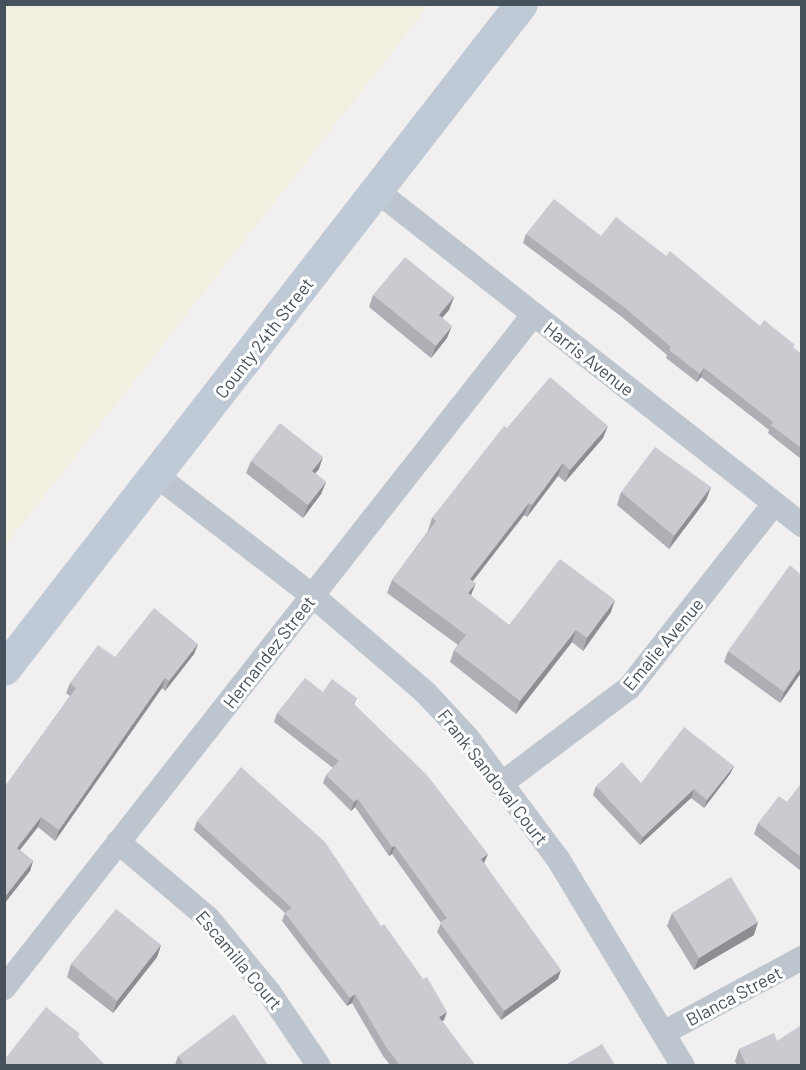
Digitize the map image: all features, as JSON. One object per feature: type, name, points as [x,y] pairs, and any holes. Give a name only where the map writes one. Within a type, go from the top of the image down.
[{"type":"main road","name":"County 24th Street","points":[[4,669],[157,476],[521,4]]},
{"type":"street","name":"Harris Avenue","points":[[376,191],[801,525]]},
{"type":"street","name":"Hernandez Street","points":[[4,988],[533,315]]},
{"type":"street","name":"Frank Sandoval Court","points":[[157,476],[313,596],[425,693],[467,737],[558,859],[683,1065]]},
{"type":"street","name":"Emalie Avenue","points":[[501,784],[629,688],[774,504]]},
{"type":"street","name":"Escamilla Court","points":[[118,842],[208,918],[269,992],[319,1065]]},
{"type":"street","name":"Blanca Street","points":[[665,1032],[801,958]]},
{"type":"sand","points":[[4,5],[429,5],[5,546]]},
{"type":"building","points":[[554,199],[601,236],[616,217],[666,256],[670,251],[760,326],[764,320],[795,345],[793,347],[801,354],[801,448],[771,425],[773,422],[704,368],[700,374],[669,350],[671,347],[625,308],[526,234]]},
{"type":"building","points":[[405,257],[454,297],[439,315],[452,326],[436,346],[373,295]]},
{"type":"building","points":[[550,377],[608,426],[570,470],[563,463],[532,505],[529,503],[470,579],[476,583],[468,593],[509,625],[560,559],[615,600],[587,638],[576,630],[520,701],[454,650],[466,635],[392,580],[436,521],[432,518],[504,426],[507,428]]},
{"type":"building","points":[[280,423],[323,457],[312,471],[326,482],[308,505],[251,461]]},
{"type":"building","points":[[655,447],[711,487],[674,536],[621,492]]},
{"type":"building","points":[[790,565],[801,575],[801,667],[784,692],[728,651]]},
{"type":"building","points":[[154,608],[198,644],[169,681],[165,678],[59,830],[41,817],[17,848],[33,861],[4,898],[4,788],[76,688],[70,683],[98,645],[115,657]]},
{"type":"building","points":[[305,678],[323,692],[332,679],[357,698],[353,703],[427,775],[488,854],[481,859],[561,970],[504,1011],[440,923],[447,918],[395,846],[392,847],[358,799],[354,802],[326,775],[339,761],[277,713]]},
{"type":"building","points":[[684,727],[734,766],[707,800],[694,789],[643,837],[596,786],[622,762],[641,783]]},
{"type":"building","points":[[241,767],[325,842],[381,926],[384,924],[423,979],[427,977],[447,1012],[439,1017],[475,1065],[400,1065],[386,1047],[355,994],[350,998],[285,913],[292,908],[197,821]]},
{"type":"building","points":[[801,784],[801,857],[758,823],[779,796],[787,802]]},
{"type":"building","points":[[731,877],[758,922],[699,958],[672,913]]},
{"type":"building","points":[[116,909],[161,945],[117,1001],[71,964]]},
{"type":"building","points":[[46,1007],[80,1034],[78,1037],[105,1065],[4,1064],[4,1060]]},
{"type":"building","points":[[234,1014],[268,1065],[184,1065],[178,1056]]},
{"type":"building","points":[[801,1025],[801,1065],[746,1065],[739,1049],[774,1033],[777,1041]]},
{"type":"building","points":[[602,1044],[615,1065],[565,1065]]}]
